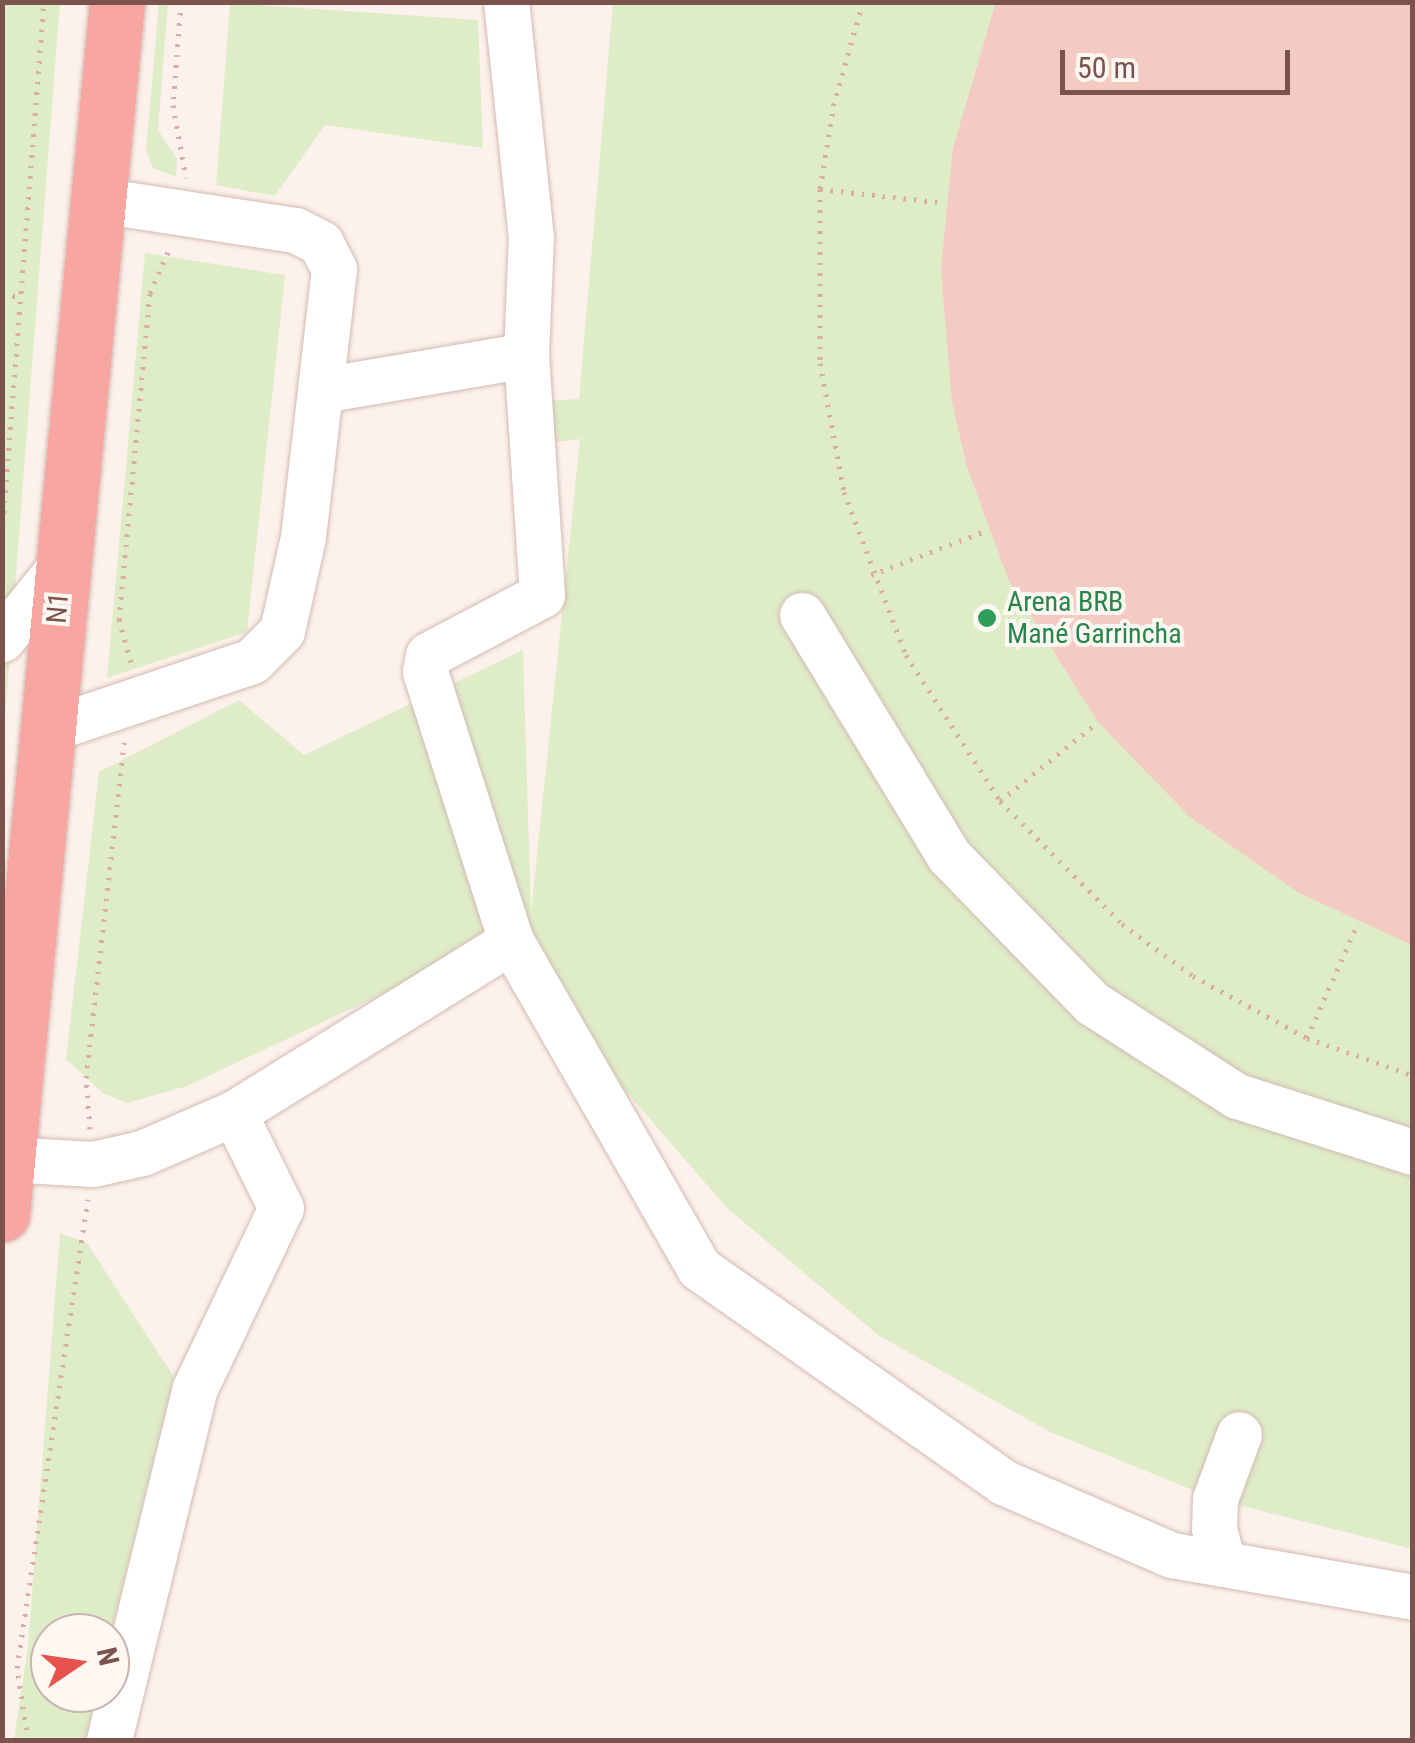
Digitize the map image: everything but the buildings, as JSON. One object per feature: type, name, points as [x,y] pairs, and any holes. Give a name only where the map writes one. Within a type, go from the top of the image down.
[{"type":"highway","name":"N1","points":[[2,1214],[8,1159],[14,952],[47,730],[117,2]]},
{"type":"lane","points":[[506,2],[531,238],[526,354],[542,595],[428,655],[425,671],[511,940],[699,1268],[1002,1482],[1172,1554],[1412,1597]]},
{"type":"lane","points":[[47,730],[252,661],[282,630],[303,536],[334,269],[321,243],[294,230],[98,200]]},
{"type":"lane","points":[[322,390],[526,354]]},
{"type":"lane","points":[[2,639],[62,564]]},
{"type":"lane","points":[[802,615],[949,856],[1092,1003],[1236,1096],[1412,1152]]},
{"type":"lane","points":[[8,1159],[93,1164],[142,1152],[234,1113],[511,940]]},
{"type":"lane","points":[[109,1740],[194,1388],[281,1208],[234,1113]]},
{"type":"lane","points":[[1224,1564],[1214,1529],[1215,1499],[1239,1434]]},
{"type":"path","points":[[2,534],[44,2]]},
{"type":"path","points":[[181,2],[172,104],[187,155],[186,180]]},
{"type":"path","points":[[863,2],[834,103],[820,190],[820,363],[844,492],[870,575],[906,655],[1000,801],[1122,924],[1192,976],[1307,1038],[1412,1076]]},
{"type":"path","points":[[820,190],[944,203]]},
{"type":"path","points":[[2,295],[23,297]]},
{"type":"path","points":[[870,575],[988,530]]},
{"type":"path","points":[[1000,801],[1098,722]]},
{"type":"path","points":[[1307,1038],[1358,923]]},
{"type":"path","points":[[28,1740],[17,1668],[93,1164]]},
{"type":"green space","points":[[3,3],[60,3],[3,744]]},
{"type":"green space","points":[[159,3],[168,3],[158,130],[177,159],[176,177],[153,168],[146,150]]},
{"type":"green space","points":[[230,3],[478,20],[483,148],[325,125],[275,196],[216,185]]},
{"type":"green space","name":"Arena BRB Mané Garrincha","points":[[613,3],[1412,3],[1412,1549],[1215,1499],[1050,1432],[878,1335],[727,1208],[616,1080],[530,953],[529,925],[187,1086],[127,1103],[104,1094],[66,1059],[99,772],[239,700],[304,755],[523,650],[531,913],[580,439],[542,444],[536,401],[579,399]]},
{"type":"green space","points":[[145,253],[285,275],[247,632],[107,678]]},
{"type":"green space","points":[[60,1233],[87,1243],[174,1377],[116,1613],[30,1613]]},
{"type":"green space","points":[[30,1619],[30,1713],[92,1713],[86,1740],[14,1740]]},
{"type":"place","name":"Arena BRB Mané Garrincha","points":[[987,618]]}]
